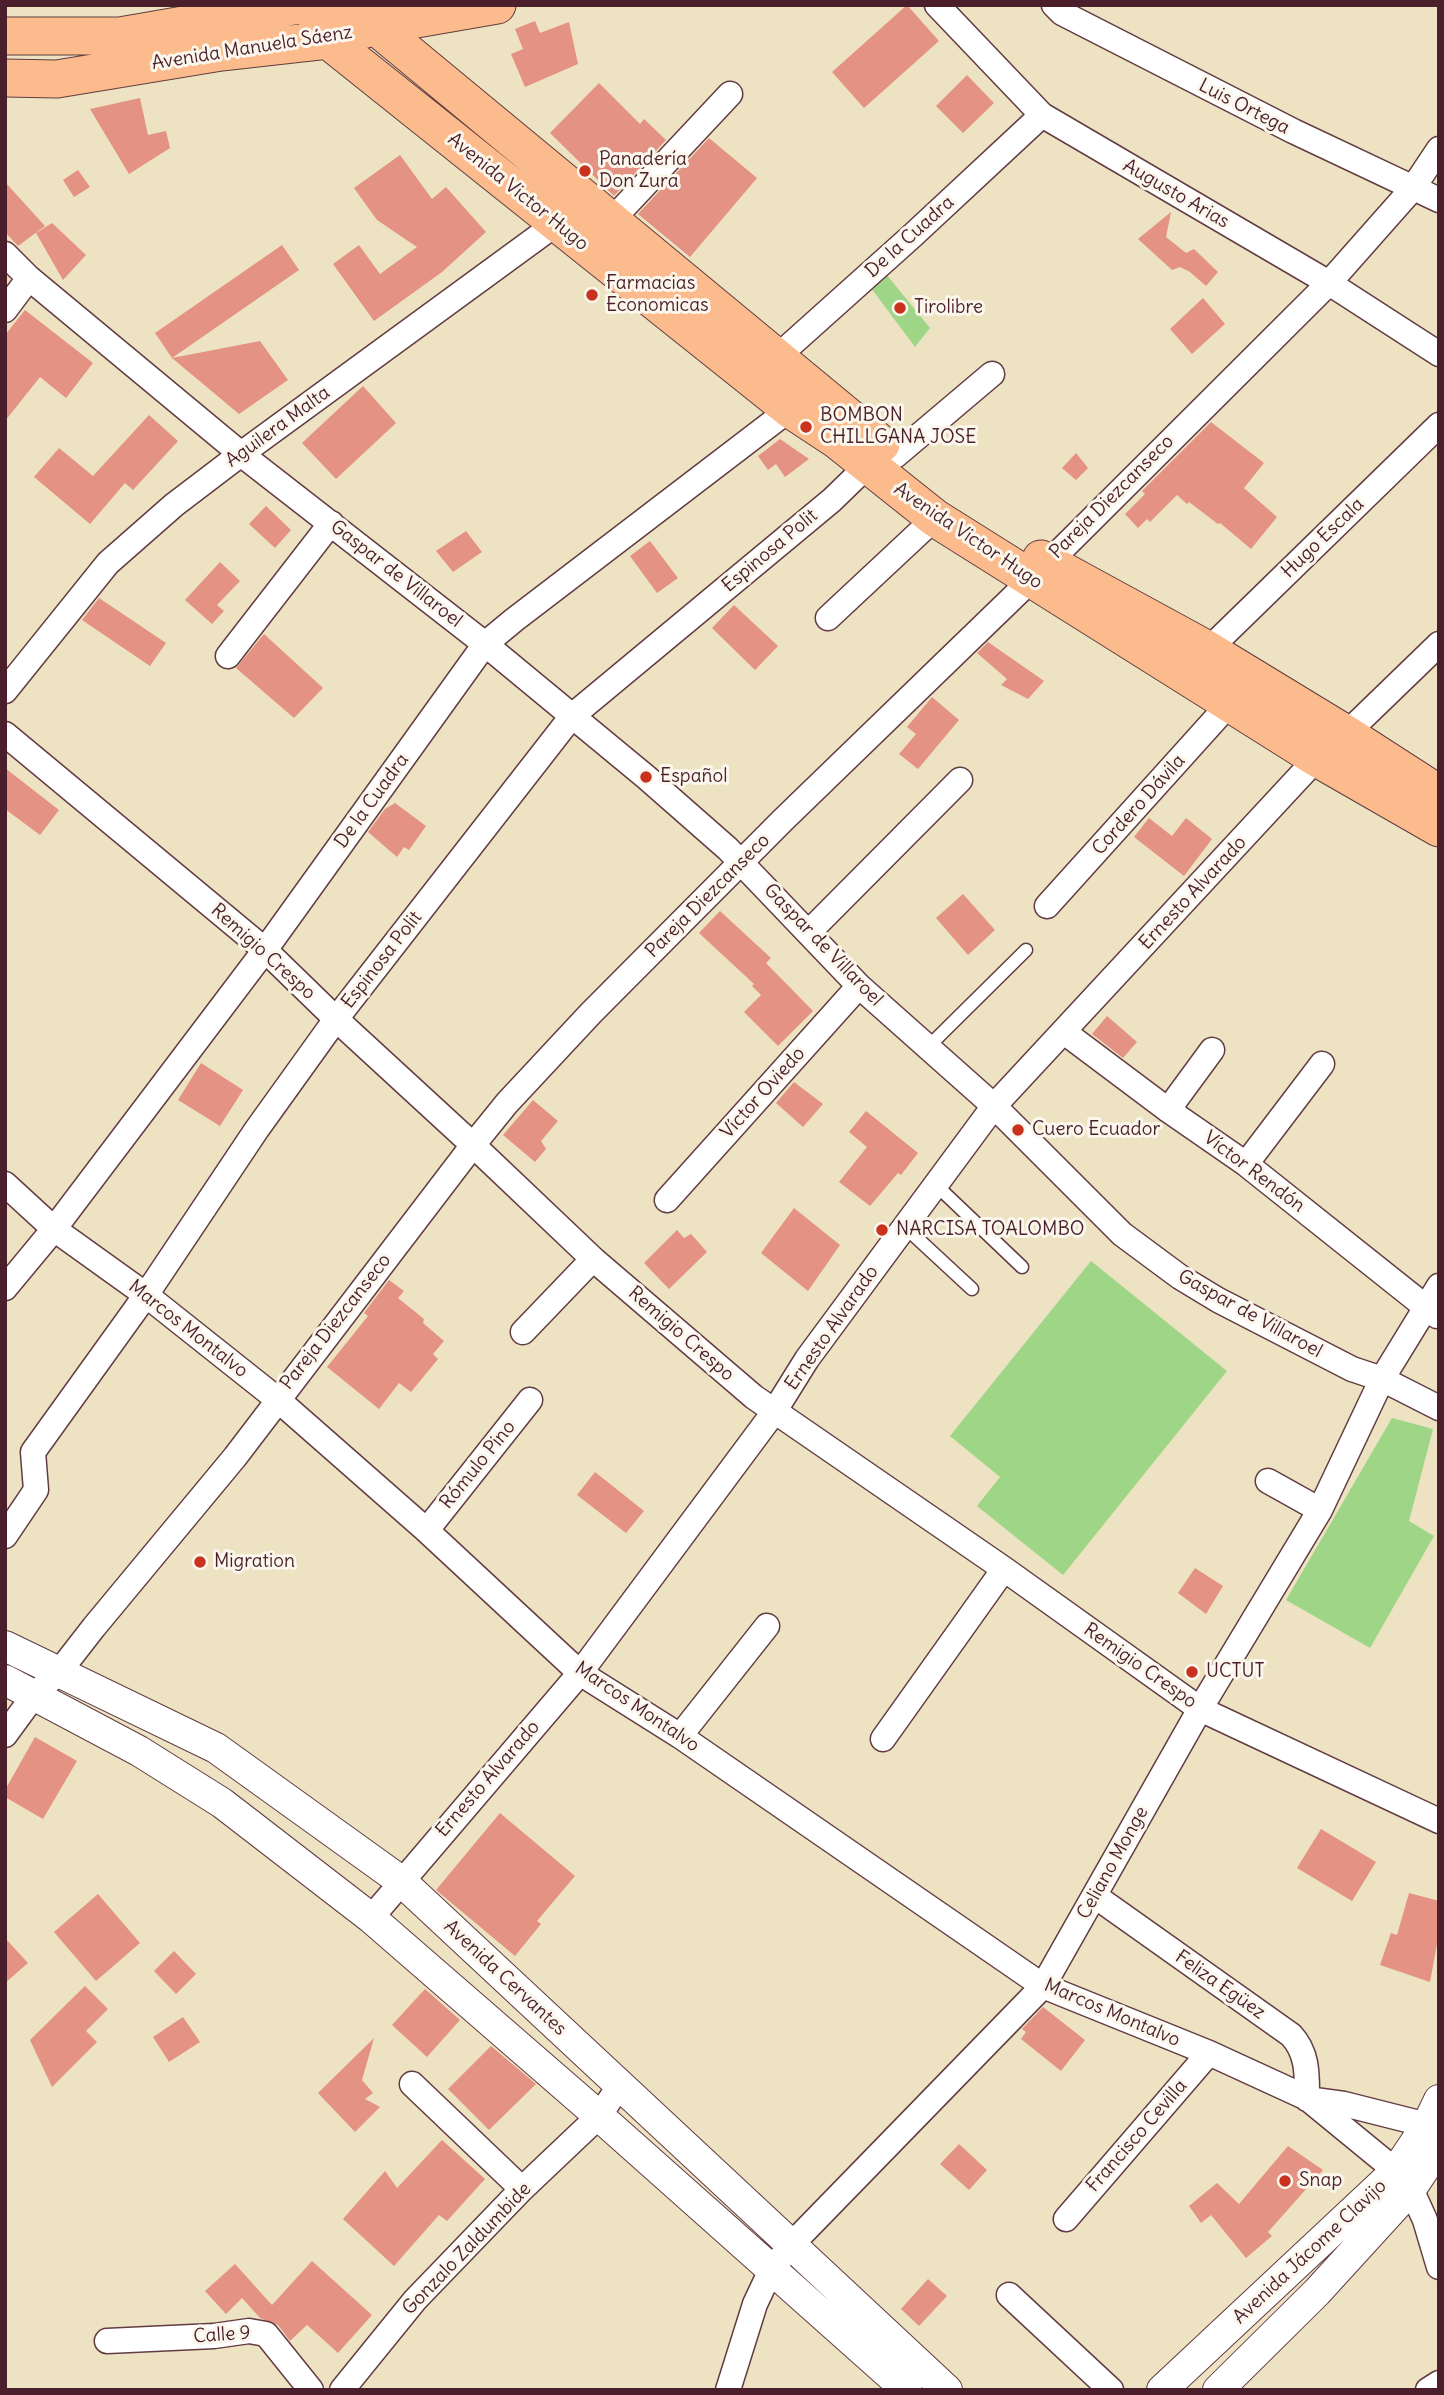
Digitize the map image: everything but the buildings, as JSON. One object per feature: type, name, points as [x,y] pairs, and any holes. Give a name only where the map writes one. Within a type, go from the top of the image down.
[{"type":"main road","name":"Avenida Manuela Sáenz","points":[[5,36],[120,36],[299,5]]},
{"type":"main road","name":"Avenida Victor Hugo","points":[[310,5],[328,40],[584,215],[777,357],[801,398]]},
{"type":"main road","name":"Avenida Manuela Sáenz","points":[[5,78],[57,79],[221,52],[328,40],[363,16],[497,5]]},
{"type":"main road","name":"Avenida Victor Hugo","points":[[363,16],[584,215],[801,398],[881,461],[963,510],[1038,571],[1230,703],[1317,758],[1439,828]]},
{"type":"main road","name":"Avenida Victor Hugo","points":[[881,461],[935,518],[1038,571],[1208,650],[1439,794]]},
{"type":"street","name":"Augusto Arias","points":[[937,5],[1042,115],[1329,283],[1439,354]]},
{"type":"street","name":"Luis Ortega","points":[[1055,5],[1062,13],[1169,69],[1439,200]]},
{"type":"street","name":"Aguilera Malta","points":[[5,691],[108,563],[174,505],[240,454],[584,215],[730,94]]},
{"type":"street","name":"De la Cuadra","points":[[777,357],[1042,115]]},
{"type":"street","name":"Pareja Diezcanseco","points":[[5,1735],[35,1694],[59,1672],[234,1457],[507,1103],[591,1013],[783,820],[1329,283],[1413,188],[1439,149]]},
{"type":"street","name":"Gaspar de Villaroel","points":[[5,254],[29,278],[240,454],[485,644],[646,777],[743,862],[859,986],[995,1106],[1122,1234],[1180,1277],[1218,1300],[1352,1369],[1382,1380],[1439,1408]]},
{"type":"street","points":[[5,310],[29,278]]},
{"type":"street","name":"Espinosa Polit","points":[[5,1536],[36,1490],[33,1452],[146,1296],[257,1129],[336,1019],[572,716],[832,500],[992,374]]},
{"type":"street","name":"De la Cuadra","points":[[5,1288],[54,1229],[265,950],[485,644],[801,398]]},
{"type":"street","name":"Hugo Escala","points":[[1208,650],[1439,425]]},
{"type":"street","points":[[828,618],[935,518]]},
{"type":"street","points":[[228,656],[331,523]]},
{"type":"street","name":"Ernesto Alvarado","points":[[371,1918],[580,1673],[774,1412],[807,1359],[995,1106],[1317,758],[1346,734],[1439,644]]},
{"type":"street","name":"Cordero Dávila","points":[[1047,906],[1230,703]]},
{"type":"street","name":"Remigio Crespo","points":[[5,734],[265,950],[593,1259],[774,1412],[1004,1569],[1200,1709],[1439,1821]]},
{"type":"street","points":[[809,932],[960,780]]},
{"type":"street","name":"Víctor Oviedo","points":[[667,1200],[859,986]]},
{"type":"street","name":"Víctor Rendón","points":[[1064,1032],[1435,1303]]},
{"type":"street","points":[[1168,1110],[1212,1050]]},
{"type":"street","points":[[1246,1164],[1322,1064]]},
{"type":"street","name":"Marcos Montalvo","points":[[5,1184],[54,1229],[146,1296],[277,1399],[425,1529],[580,1673],[680,1736],[1043,1986],[1209,2053],[1307,2098],[1436,2126]]},
{"type":"street","points":[[523,1332],[593,1259]]},
{"type":"street","name":"Celiano Monge","points":[[728,2390],[755,2304],[771,2270],[792,2244],[1043,1986],[1200,1709],[1320,1510],[1382,1380],[1435,1303]]},
{"type":"street","name":"Rómulo Pino","points":[[425,1529],[530,1400]]},
{"type":"street","points":[[1268,1481],[1320,1510]]},
{"type":"street","points":[[883,1739],[1004,1569]]},
{"type":"street","points":[[680,1736],[767,1626]]},
{"type":"street","name":"Avenida Cervantes","points":[[5,1646],[216,1748],[401,1881],[947,2390]]},
{"type":"street","name":"Avenida Cervantes","points":[[5,1680],[139,1751],[222,1803],[371,1918],[907,2390]]},
{"type":"street","name":"Feliza Egüez","points":[[1095,1896],[1291,2035],[1305,2059],[1307,2098]]},
{"type":"street","name":"Francisco Cevilla","points":[[1066,2219],[1209,2053]]},
{"type":"street","points":[[412,2084],[522,2189]]},
{"type":"street","name":"Gonzalo Zaldumbide","points":[[342,2390],[415,2300],[522,2189],[599,2116],[620,2085]]},
{"type":"street","name":"Marcos Montalvo","points":[[1307,2098],[1404,2180]]},
{"type":"street","name":"Avenida Jácome Clavijo","points":[[1218,2390],[1317,2292],[1404,2180],[1436,2126]]},
{"type":"street","points":[[1404,2180],[1425,2220],[1439,2267]]},
{"type":"street","name":"Avenida Jácome Clavijo","points":[[1162,2390],[1404,2180]]},
{"type":"street","points":[[1009,2295],[1111,2390]]},
{"type":"street","name":"Calle 9","points":[[107,2341],[214,2336],[249,2331],[265,2334],[311,2390]]},
{"type":"street","points":[[1428,2390],[1439,2383]]},
{"type":"lane","points":[[928,1047],[1026,950]]},
{"type":"lane","points":[[936,1185],[1022,1267]]},
{"type":"lane","points":[[905,1227],[972,1289]]},
{"type":"green space","name":"Tirolibre","points":[[886,274],[930,328],[915,347],[871,288]]},
{"type":"green space","points":[[1091,1261],[1227,1371],[1063,1575],[977,1506],[1000,1477],[950,1436]]},
{"type":"green space","points":[[1392,1418],[1433,1429],[1409,1521],[1434,1536],[1370,1648],[1286,1600]]},
{"type":"place","name":"Panadería Don Zura","points":[[585,171]]},
{"type":"place","name":"Farmacias Economicas","points":[[592,295]]},
{"type":"place","name":"Tirolibre","points":[[900,308]]},
{"type":"place","name":"BOMBON CHILLGANA JOSE","points":[[806,427]]},
{"type":"place","name":"Español","points":[[646,777]]},
{"type":"place","name":"Cuero Ecuador","points":[[1018,1130]]},
{"type":"place","name":"NARCISA TOALOMBO","points":[[882,1230]]},
{"type":"place","name":"Migration","points":[[200,1562]]},
{"type":"place","name":"UCTUT","points":[[1192,1672]]},
{"type":"place","name":"Snap","points":[[1285,2181]]}]
